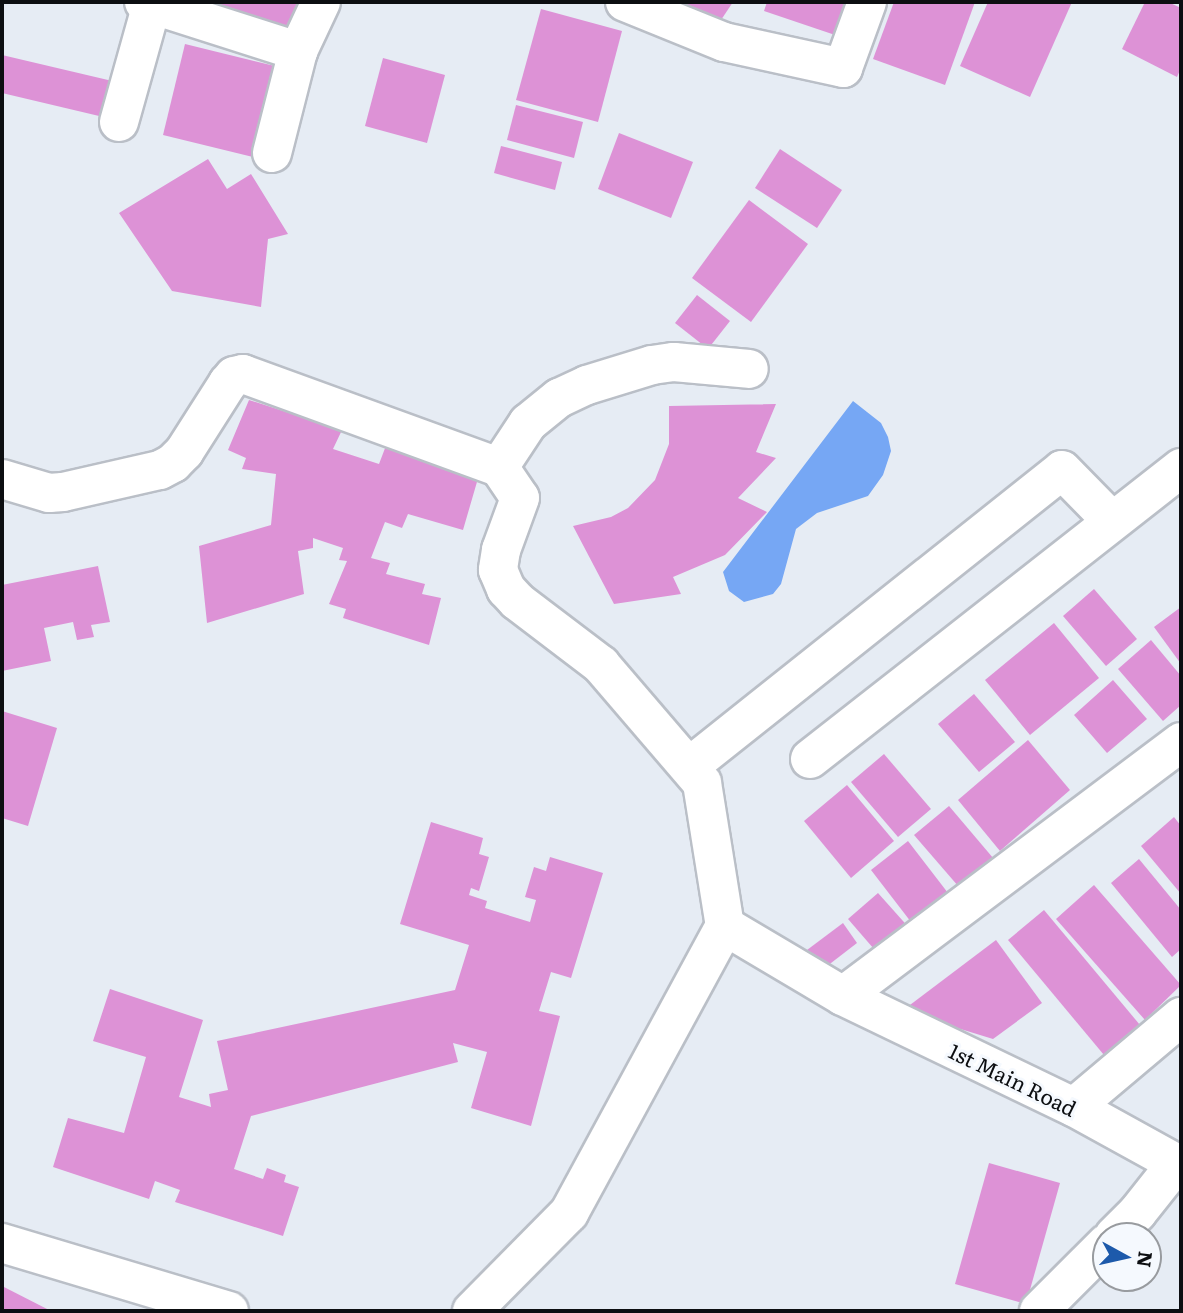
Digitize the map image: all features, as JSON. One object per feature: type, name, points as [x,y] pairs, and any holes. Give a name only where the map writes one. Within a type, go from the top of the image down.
[{"type":"street","points":[[272,153],[298,51],[321,2]]},
{"type":"street","points":[[625,2],[724,42],[843,68],[867,2]]},
{"type":"street","points":[[119,121],[148,3],[298,51]]},
{"type":"street","points":[[499,467],[528,423],[559,398],[587,386],[652,365],[674,362],[749,369]]},
{"type":"street","points":[[2,480],[49,493],[160,470],[184,452],[234,376],[243,374],[499,467],[520,498],[501,550],[498,570],[506,589],[517,601],[601,665],[702,783],[725,926],[569,1213],[472,1311]]},
{"type":"street","points":[[810,758],[1111,520],[1181,468]]},
{"type":"street","points":[[690,766],[1062,470],[1111,520]]},
{"type":"street","points":[[843,996],[1181,742]]},
{"type":"street","name":"1st Main Road","points":[[725,926],[843,996],[1073,1107],[1179,1165]]},
{"type":"street","points":[[1073,1107],[1181,1017]]},
{"type":"street","points":[[1128,1222],[1179,1165]]},
{"type":"street","points":[[7,1231],[216,1285],[219,1308],[130,1297],[7,1231]]},
{"type":"street","points":[[1039,1311],[1092,1258]]},
{"type":"water","points":[[853,401],[881,423],[888,437],[891,451],[883,475],[868,496],[817,513],[796,529],[781,584],[773,594],[744,602],[729,591],[723,572]]},
{"type":"building","points":[[172,2],[307,2],[296,40]]},
{"type":"building","points":[[672,2],[733,2],[715,29]]},
{"type":"building","points":[[767,2],[849,2],[838,36],[764,11]]},
{"type":"building","points":[[894,2],[975,2],[945,85],[873,59]]},
{"type":"building","points":[[988,2],[1072,2],[1030,97],[960,66]]},
{"type":"building","points":[[1145,2],[1168,2],[1181,8],[1181,68],[1177,77],[1122,49]]},
{"type":"building","points":[[541,9],[622,31],[598,122],[516,100]]},
{"type":"building","points":[[185,44],[283,68],[261,159],[163,135]]},
{"type":"building","points":[[2,55],[125,84],[116,120],[2,93]]},
{"type":"building","points":[[383,58],[445,75],[427,143],[365,126]]},
{"type":"building","points":[[516,105],[583,122],[574,158],[507,140]]},
{"type":"building","points":[[619,133],[693,162],[671,218],[598,189]]},
{"type":"building","points":[[501,146],[562,162],[555,190],[494,173]]},
{"type":"building","points":[[780,149],[842,190],[817,228],[755,188]]},
{"type":"building","points":[[208,159],[227,189],[251,174],[288,234],[268,239],[261,307],[172,291],[119,213]]},
{"type":"building","points":[[749,200],[808,244],[751,322],[692,278]]},
{"type":"building","points":[[697,295],[730,321],[708,349],[675,323]]},
{"type":"building","points":[[249,400],[342,430],[333,449],[379,464],[387,443],[479,475],[463,530],[408,514],[402,528],[385,522],[371,558],[390,563],[386,574],[425,584],[422,594],[441,598],[429,645],[343,618],[346,609],[329,604],[347,561],[339,560],[343,548],[313,538],[313,548],[298,551],[304,594],[207,623],[199,546],[271,525],[276,474],[242,469],[246,458],[228,450]]},
{"type":"building","points":[[776,404],[756,452],[776,458],[738,498],[767,512],[725,555],[673,577],[681,594],[614,604],[573,526],[611,517],[628,508],[655,480],[669,444],[669,406]]},
{"type":"building","points":[[98,566],[110,622],[91,625],[94,637],[77,640],[73,622],[44,628],[51,661],[2,671],[2,585]]},
{"type":"building","points":[[1094,589],[1137,639],[1106,666],[1063,616]]},
{"type":"building","points":[[1181,607],[1181,664],[1154,627]]},
{"type":"building","points":[[1054,623],[1099,678],[1030,735],[985,680]]},
{"type":"building","points":[[1151,640],[1181,676],[1181,705],[1163,721],[1118,669]]},
{"type":"building","points":[[1113,680],[1147,719],[1107,753],[1074,715]]},
{"type":"building","points":[[974,694],[1015,742],[979,772],[938,724]]},
{"type":"building","points":[[2,711],[57,728],[28,826],[2,818]]},
{"type":"building","points":[[1028,740],[1070,790],[1000,851],[958,800]]},
{"type":"building","points":[[884,754],[931,809],[898,837],[851,782]]},
{"type":"building","points":[[847,785],[894,841],[851,878],[804,821]]},
{"type":"building","points":[[949,806],[999,865],[965,894],[914,835]]},
{"type":"building","points":[[1174,817],[1181,826],[1181,894],[1141,846]]},
{"type":"building","points":[[431,822],[483,838],[479,854],[489,857],[479,891],[471,888],[469,895],[487,901],[485,908],[530,922],[536,900],[525,897],[534,867],[546,871],[550,857],[603,873],[571,978],[551,972],[539,1011],[560,1016],[531,1126],[471,1108],[487,1052],[453,1043],[458,1062],[251,1116],[234,1169],[263,1179],[267,1168],[286,1175],[284,1182],[299,1187],[283,1236],[175,1202],[180,1190],[155,1181],[149,1199],[53,1167],[68,1118],[124,1133],[146,1057],[93,1041],[110,989],[203,1020],[179,1097],[211,1107],[209,1094],[228,1090],[217,1041],[455,990],[469,945],[400,924]]},
{"type":"building","points":[[908,841],[948,893],[911,922],[871,870]]},
{"type":"building","points":[[1139,859],[1181,910],[1181,949],[1172,957],[1111,883]]},
{"type":"building","points":[[1094,885],[1181,985],[1145,1020],[1056,919]]},
{"type":"building","points":[[878,893],[911,930],[880,956],[848,919]]},
{"type":"building","points":[[1044,910],[1140,1025],[1104,1055],[1008,940]]},
{"type":"building","points":[[843,923],[857,943],[822,970],[807,950]]},
{"type":"building","points":[[996,940],[1042,1003],[993,1039],[902,1011]]},
{"type":"building","points":[[989,1163],[1060,1183],[1026,1304],[955,1284]]},
{"type":"building","points":[[2,1286],[51,1311],[2,1311]]}]
